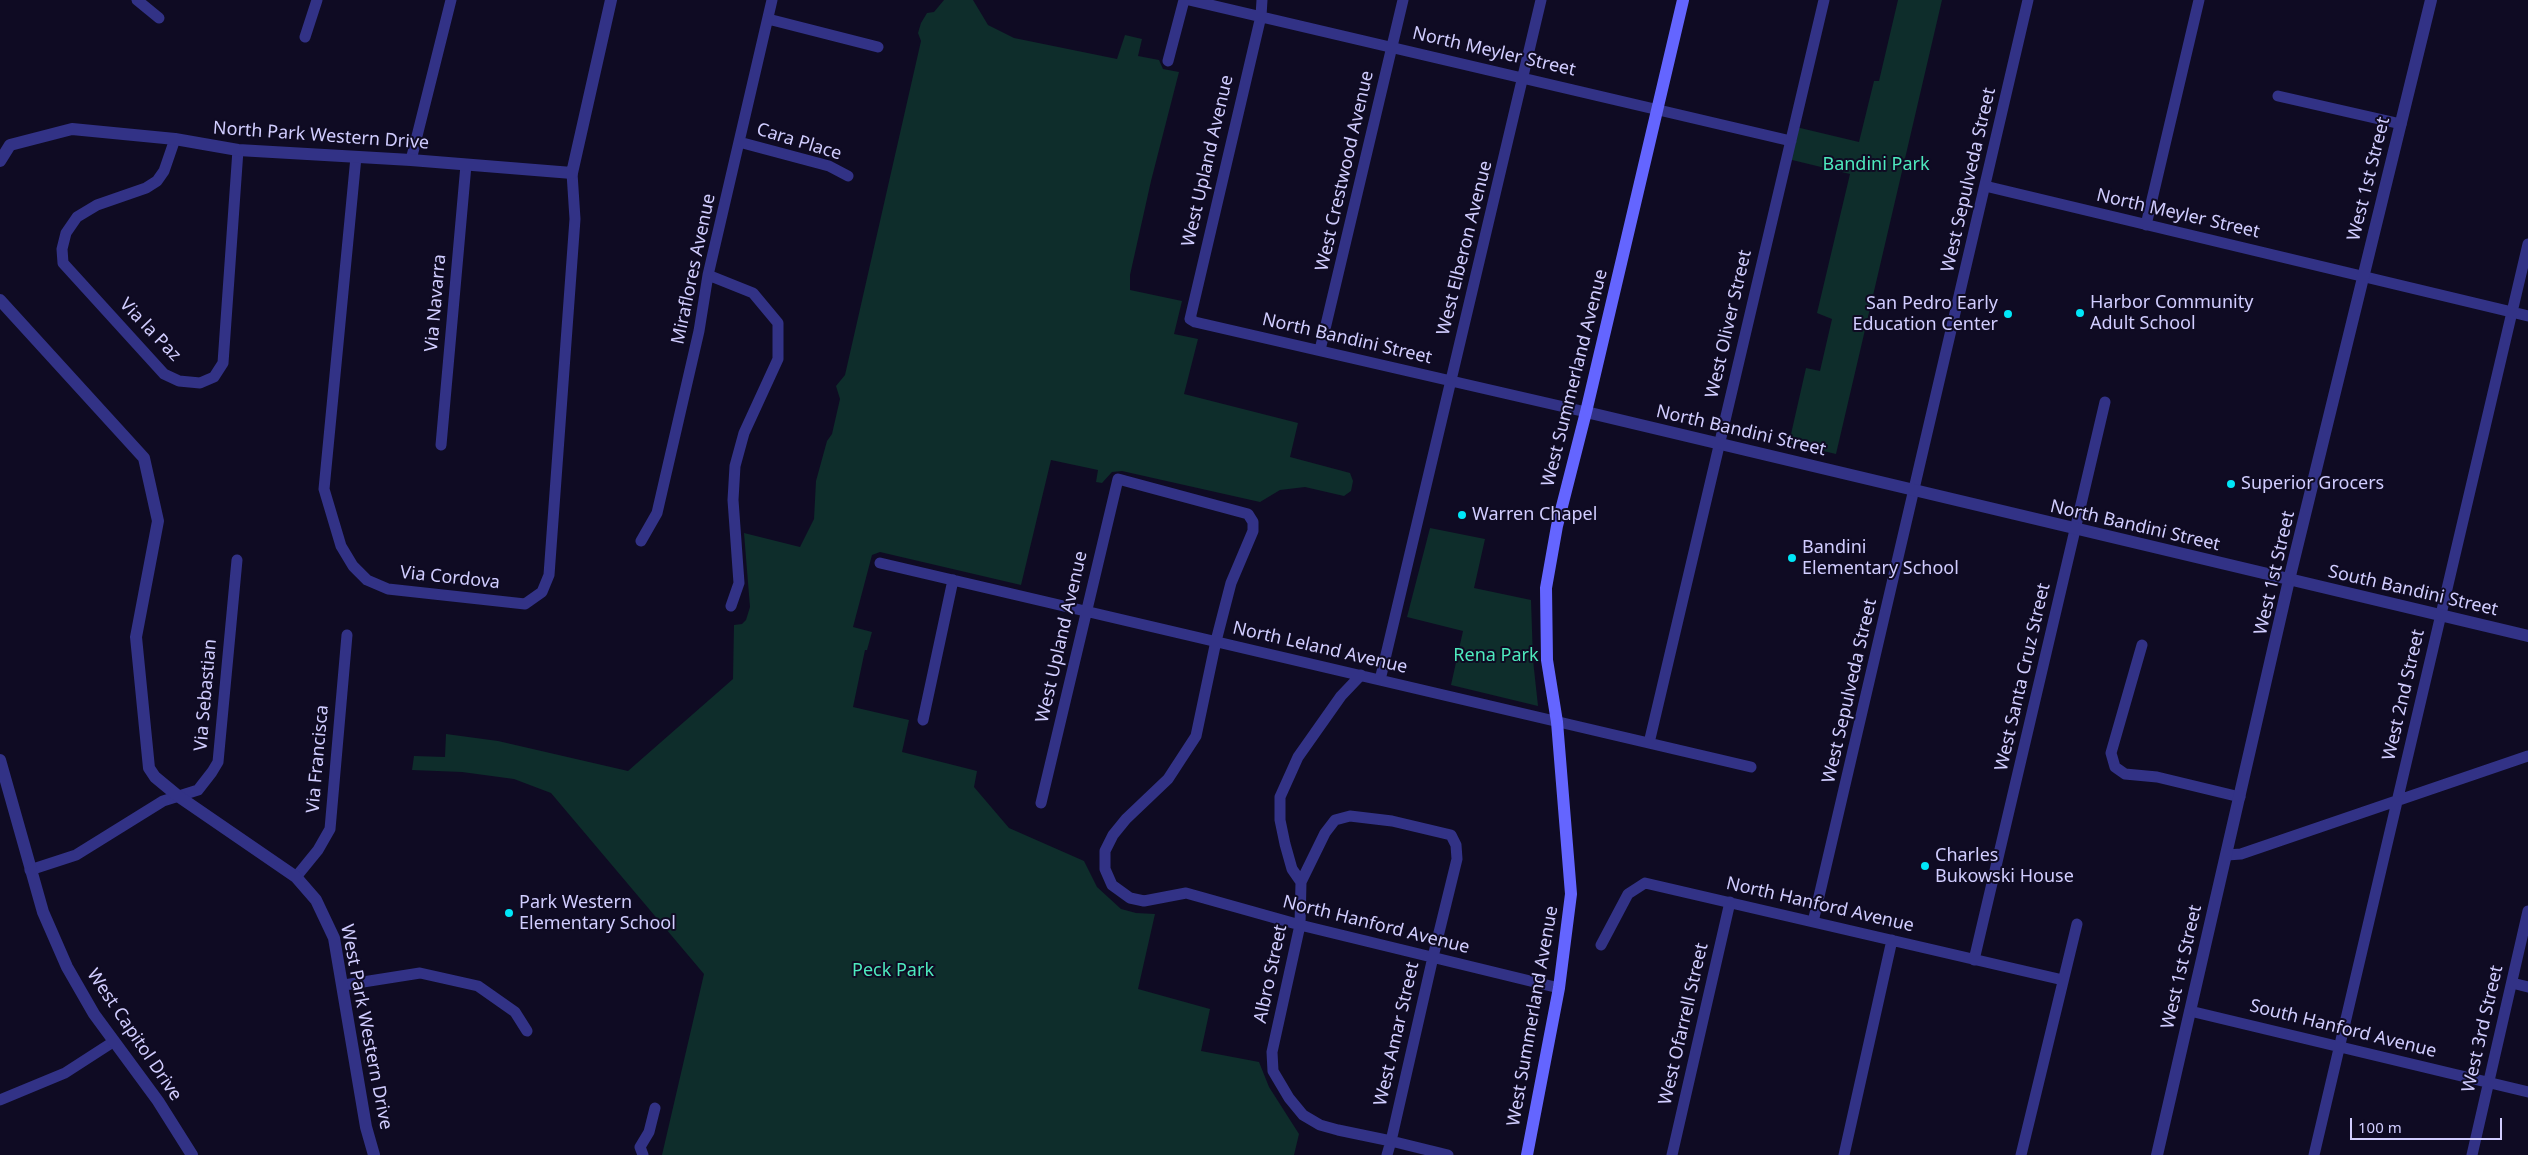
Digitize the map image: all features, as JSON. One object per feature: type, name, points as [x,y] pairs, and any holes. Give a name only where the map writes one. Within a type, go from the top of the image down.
[{"type":"main road","name":"West Summerland Avenue","points":[[1527,1155],[1559,988],[1571,894],[1557,722],[1547,660],[1546,588],[1557,526],[1586,412],[1682,0]]},
{"type":"street","points":[[137,0],[159,18]]},
{"type":"street","points":[[305,37],[317,0]]},
{"type":"street","points":[[410,160],[451,0]]},
{"type":"street","points":[[572,173],[611,0]]},
{"type":"street","name":"Miraflores Avenue","points":[[641,541],[657,513],[699,331],[708,275],[772,0]]},
{"type":"street","points":[[1168,61],[1184,0]]},
{"type":"street","name":"North Meyler Street","points":[[1189,0],[1392,46],[1791,141]]},
{"type":"street","name":"West Upland Avenue","points":[[1190,314],[1261,16],[1262,0]]},
{"type":"street","name":"West Crestwood Avenue","points":[[1320,350],[1403,0]]},
{"type":"street","name":"West Elberon Avenue","points":[[1380,680],[1541,0]]},
{"type":"street","name":"West Oliver Street","points":[[1649,743],[1824,0]]},
{"type":"street","name":"West Sepulveda Street","points":[[1813,922],[2028,0]]},
{"type":"street","points":[[2146,225],[2198,0]]},
{"type":"street","name":"West 1st Street","points":[[2157,1155],[2289,580],[2431,0]]},
{"type":"street","points":[[768,19],[878,47]]},
{"type":"street","points":[[2278,96],[2401,124]]},
{"type":"street","name":"North Park Western Drive","points":[[0,161],[10,145],[72,129],[175,139],[238,150],[410,160],[572,173]]},
{"type":"street","name":"Via la Paz","points":[[175,139],[164,172],[157,181],[146,188],[97,206],[77,217],[66,233],[62,249],[63,264],[164,374],[179,381],[200,383],[214,377],[223,363],[238,150]]},
{"type":"street","name":"Cara Place","points":[[739,142],[829,166],[848,176]]},
{"type":"street","name":"Via Cordova","points":[[356,157],[324,489],[341,546],[353,566],[366,580],[388,589],[525,604],[542,592],[549,575],[575,219],[572,173]]},
{"type":"street","name":"Via Navarra","points":[[441,445],[466,164]]},
{"type":"street","name":"North Meyler Street","points":[[1985,186],[2291,258],[2362,278],[2528,316]]},
{"type":"street","name":"West 2nd Street","points":[[2314,1155],[2528,244]]},
{"type":"street","points":[[708,275],[753,293],[778,323],[778,359],[744,433],[735,466],[733,500],[739,583],[731,606]]},
{"type":"street","name":"West Park Western Drive","points":[[0,300],[144,458],[158,521],[136,637],[146,754],[149,768],[155,777],[178,796],[296,876],[316,900],[326,917],[334,938],[344,985],[360,1090],[374,1155]]},
{"type":"street","name":"North Bandini Street","points":[[1190,314],[1190,319],[1195,322],[1719,443],[2074,530],[2259,571],[2289,580]]},
{"type":"street","name":"West Santa Cruz Street","points":[[1974,960],[2105,402]]},
{"type":"street","name":"West Upland Avenue","points":[[1041,803],[1118,479],[1248,514],[1253,522],[1253,531],[1231,583],[1216,641]]},
{"type":"street","name":"Via Sebastian","points":[[30,870],[76,855],[163,801],[198,790],[218,762],[237,560]]},
{"type":"street","name":"North Leland Avenue","points":[[880,563],[1752,767]]},
{"type":"street","points":[[923,720],[953,580]]},
{"type":"street","name":"South Bandini Street","points":[[2289,580],[2528,636]]},
{"type":"street","name":"Via Francisca","points":[[296,876],[318,850],[330,829],[347,635]]},
{"type":"street","name":"North Hanford Avenue","points":[[1216,641],[1196,736],[1168,779],[1126,819],[1105,851],[1105,869],[1112,885],[1130,898],[1144,901],[1186,893],[1300,925],[1559,988]]},
{"type":"street","points":[[2142,645],[2112,754],[2114,767],[2125,774],[2157,778],[2240,797]]},
{"type":"street","points":[[1301,882],[1292,869],[1285,844],[1280,820],[1280,797],[1298,757],[1341,696],[1361,675]]},
{"type":"street","points":[[2227,855],[2241,854],[2528,756]]},
{"type":"street","name":"West Capitol Drive","points":[[0,760],[43,912],[67,967],[113,1042],[158,1101],[192,1155]]},
{"type":"street","name":"Albro Street","points":[[1391,1141],[1320,1125],[1303,1115],[1289,1098],[1273,1071],[1272,1052],[1300,925],[1301,882],[1335,820],[1350,816],[1392,821],[1451,835]]},
{"type":"street","name":"West Amar Street","points":[[1387,1155],[1457,859],[1456,844],[1451,835]]},
{"type":"street","name":"North Hanford Avenue","points":[[1601,945],[1628,894],[1645,883],[2063,980]]},
{"type":"street","name":"West Ofarrell Street","points":[[1672,1155],[1730,902]]},
{"type":"street","name":"West 3rd Street","points":[[2472,1155],[2528,911]]},
{"type":"street","points":[[2020,1155],[2078,924]]},
{"type":"street","points":[[1844,1155],[1892,940]]},
{"type":"street","points":[[344,985],[420,972],[478,986],[515,1012],[527,1031]]},
{"type":"street","points":[[2512,983],[2528,987]]},
{"type":"street","name":"South Hanford Avenue","points":[[2190,1011],[2528,1092]]},
{"type":"street","points":[[0,1100],[65,1073],[113,1042]]},
{"type":"street","points":[[643,1155],[640,1147],[649,1132],[655,1108]]},
{"type":"street","points":[[1391,1141],[1448,1155]]},
{"type":"green space","name":"Peck Park","points":[[944,0],[973,0],[988,25],[1014,38],[1117,59],[1125,35],[1142,39],[1138,56],[1159,60],[1163,69],[1179,72],[1151,181],[1130,275],[1130,290],[1182,301],[1174,334],[1198,339],[1184,394],[1298,423],[1290,457],[1350,473],[1353,481],[1351,491],[1344,496],[1305,487],[1280,490],[1260,502],[1122,471],[1112,472],[1102,483],[1096,482],[1098,470],[1051,460],[1021,585],[880,552],[872,555],[853,627],[872,632],[867,650],[865,650],[853,707],[909,720],[902,752],[977,771],[974,787],[1009,828],[1084,861],[1097,887],[1121,909],[1136,913],[1155,914],[1138,989],[1210,1009],[1201,1051],[1259,1062],[1269,1087],[1299,1134],[1294,1155],[662,1155],[704,974],[551,793],[514,779],[462,772],[412,770],[414,756],[445,757],[446,734],[498,741],[628,771],[733,679],[734,625],[742,624],[746,620],[750,607],[744,533],[800,547],[814,519],[816,481],[827,441],[832,434],[840,399],[836,386],[845,375],[921,41],[918,33],[927,13],[934,12]]},
{"type":"green space","name":"Bandini Park","points":[[1898,0],[1942,0],[1836,454],[1789,443],[1806,368],[1820,371],[1832,319],[1817,313],[1850,174],[1788,159],[1796,127],[1859,142],[1874,81],[1879,81]]},
{"type":"green space","name":"Rena Park","points":[[1430,528],[1485,539],[1474,588],[1531,600],[1533,660],[1538,706],[1451,685],[1463,631],[1407,617]]},
{"type":"place","name":"Harbor Community Adult School","points":[[2080,313]]},
{"type":"place","name":"San Pedro Early Education Center","points":[[2008,314]]},
{"type":"place","name":"Superior Grocers","points":[[2231,484]]},
{"type":"place","name":"Warren Chapel","points":[[1462,515]]},
{"type":"place","name":"Bandini Elementary School","points":[[1792,558]]},
{"type":"place","name":"Charles Bukowski House","points":[[1925,866]]},
{"type":"place","name":"Park Western Elementary School","points":[[509,913]]}]
